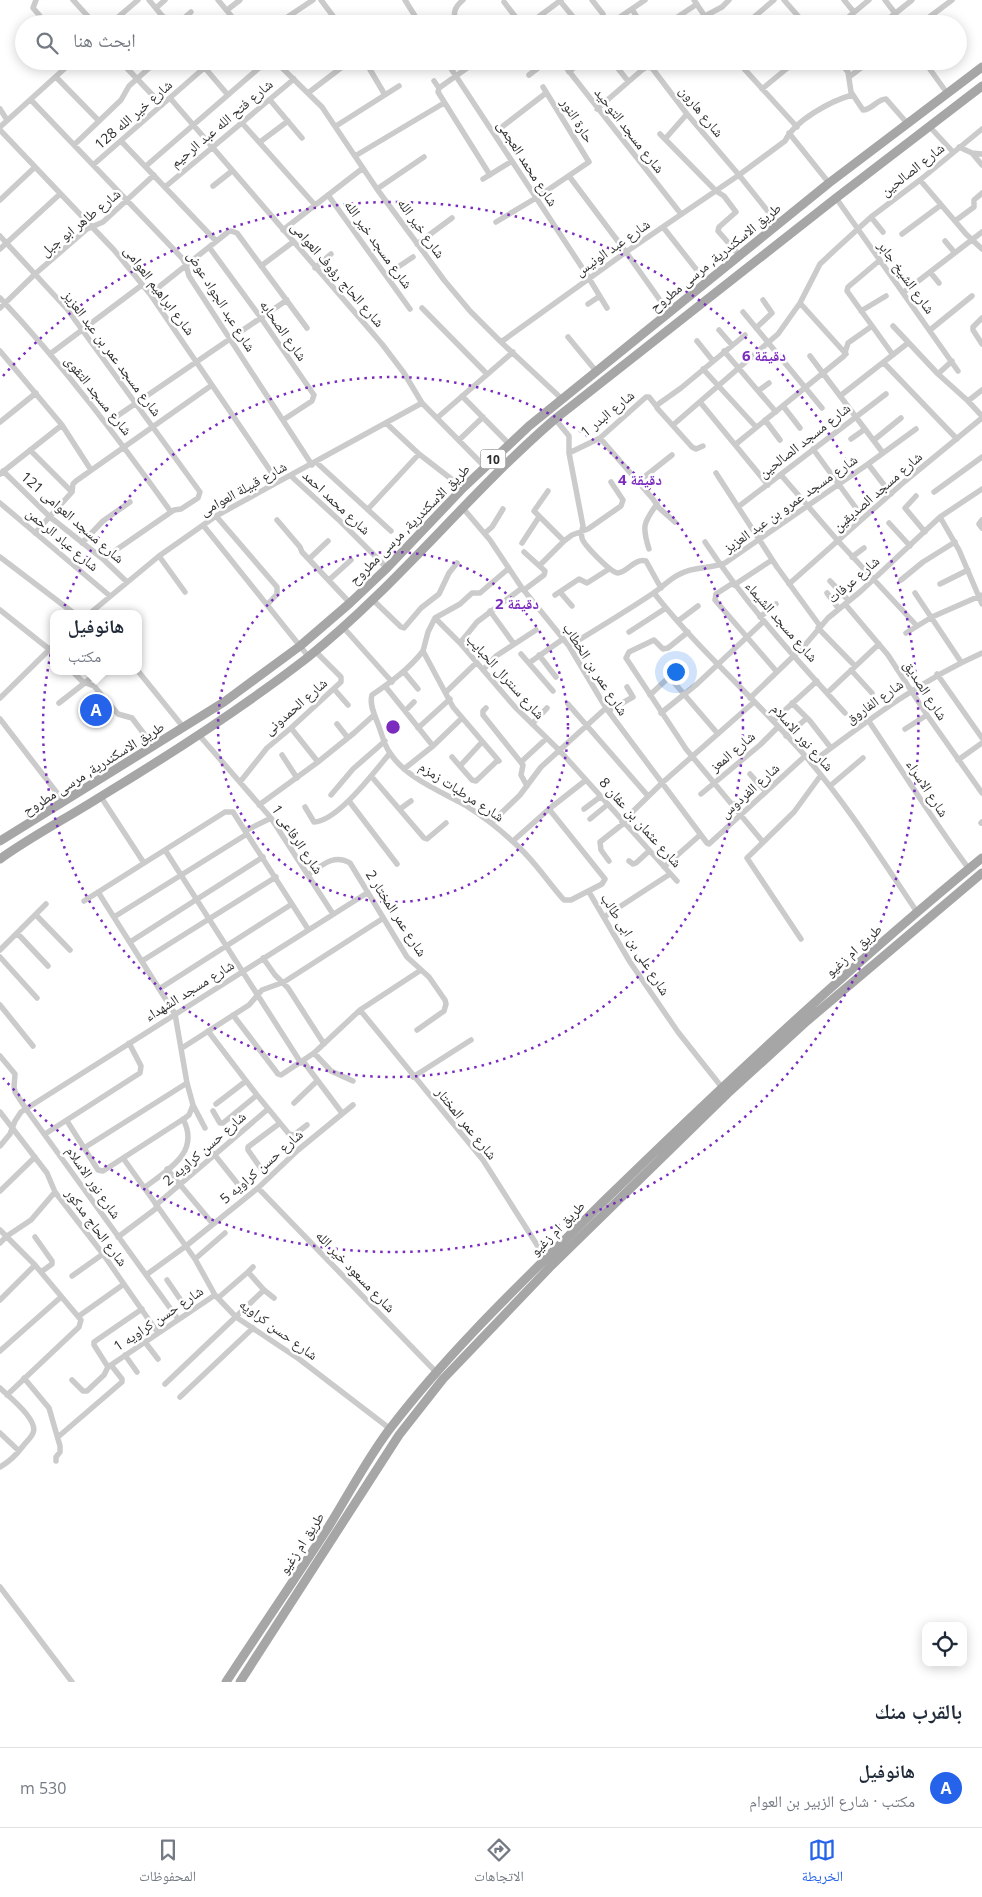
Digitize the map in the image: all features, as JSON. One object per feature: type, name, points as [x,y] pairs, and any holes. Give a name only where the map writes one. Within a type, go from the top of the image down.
[{"type":"main road","name":"طريق الاسكندرية, مرسى مطروح","points":[[0,841],[232,697],[300,646],[387,568],[508,444],[562,398],[829,183],[982,67]]},
{"type":"main road","name":"طريق الاسكندرية, مرسى مطروح","points":[[0,859],[199,735],[312,654],[372,600],[517,452],[836,198],[982,86]]},
{"type":"main road","name":"طريق ام زغيو","points":[[852,977],[917,912],[982,858]]},
{"type":"main road","name":"طريق ام زغيو","points":[[240,1682],[398,1435],[436,1372],[522,1282],[759,1059],[852,977],[982,873]]},
{"type":"main road","name":"طريق ام زغيو","points":[[226,1682],[390,1428],[443,1379],[682,1131]]},
{"type":"main road","points":[[522,1282],[530,1289]]},
{"type":"main road","points":[[237,1665],[248,1670]]},
{"type":"street","points":[[36,0],[33,8],[39,15]]},
{"type":"street","points":[[73,0],[87,15]]},
{"type":"street","points":[[122,15],[138,0]]},
{"type":"street","points":[[150,0],[162,15]]},
{"type":"street","points":[[156,8],[165,0]]},
{"type":"street","points":[[218,0],[231,15]]},
{"type":"street","points":[[227,10],[240,0]]},
{"type":"street","points":[[290,15],[313,0]]},
{"type":"street","points":[[321,0],[332,15]]},
{"type":"street","points":[[405,0],[414,15]]},
{"type":"street","points":[[455,15],[456,8],[463,0]]},
{"type":"street","points":[[592,0],[604,15]]},
{"type":"street","points":[[625,15],[646,0]]},
{"type":"street","points":[[707,15],[729,0]]},
{"type":"street","points":[[756,15],[774,0]]},
{"type":"street","points":[[785,0],[798,15]]},
{"type":"street","points":[[844,0],[854,12]]},
{"type":"street","points":[[850,15],[869,0]]},
{"type":"street","points":[[885,0],[895,13]]},
{"type":"street","points":[[893,15],[912,0]]},
{"type":"street","points":[[932,15],[952,0]]},
{"type":"street","points":[[542,15],[560,1],[572,15]]},
{"type":"street","points":[[504,2],[515,15]]},
{"type":"street","points":[[679,15],[696,2],[704,15]]},
{"type":"street","points":[[632,9],[636,15]]},
{"type":"street","points":[[188,15],[191,12]]},
{"type":"street","points":[[0,129],[7,120],[63,70]]},
{"type":"street","points":[[128,70],[162,105]]},
{"type":"street","points":[[74,145],[121,100],[129,86],[145,70]]},
{"type":"street","name":"شارع خير الله 128","points":[[93,165],[202,70]]},
{"type":"street","points":[[206,70],[228,95]]},
{"type":"street","points":[[146,166],[257,70]]},
{"type":"street","name":"شارع خير الله","points":[[284,70],[322,107],[377,189],[444,280],[501,342],[562,398]]},
{"type":"street","points":[[308,93],[338,70]]},
{"type":"street","points":[[370,70],[385,95]]},
{"type":"street","name":"شارع محمد العجمى","points":[[452,70],[607,308]]},
{"type":"street","points":[[439,88],[464,70]]},
{"type":"street","points":[[529,75],[535,70]]},
{"type":"street","points":[[619,70],[628,81]]},
{"type":"street","name":"شارع هارون","points":[[597,109],[642,70]]},
{"type":"street","name":"شارع هارون","points":[[654,70],[687,114],[740,175],[778,224]]},
{"type":"street","points":[[745,70],[797,127]]},
{"type":"street","points":[[762,89],[785,70]]},
{"type":"street","points":[[846,70],[850,77],[849,87],[852,95],[861,108],[865,110],[881,99],[886,98],[907,124]]},
{"type":"street","points":[[850,77],[859,70]]},
{"type":"street","points":[[930,70],[947,93]]},
{"type":"street","name":"شارع مسجد التوحيد","points":[[569,72],[681,214]]},
{"type":"street","points":[[56,77],[99,121]]},
{"type":"street","name":"شارع فتح الله عبد الرحيم","points":[[165,187],[294,79]]},
{"type":"street","points":[[434,81],[439,88],[439,94],[444,103],[490,175]]},
{"type":"street","points":[[336,126],[399,86]]},
{"type":"street","name":"حارة النور","points":[[494,133],[545,90],[589,161],[536,198],[496,222]]},
{"type":"street","name":"شارع عبد الونيس","points":[[501,342],[626,252],[740,175],[785,141],[789,133],[830,103],[852,95]]},
{"type":"street","name":"شارع الحاج رؤوف العوامى","points":[[170,98],[382,344],[404,373],[422,403],[485,467]]},
{"type":"street","name":"شارع عبد الجواد عوض","points":[[31,100],[182,258],[189,276],[283,420],[314,463],[368,508],[391,531]]},
{"type":"street","points":[[270,100],[302,138]]},
{"type":"street","points":[[355,156],[444,103]]},
{"type":"street","points":[[0,109],[7,120]]},
{"type":"street","points":[[665,139],[687,114]]},
{"type":"street","points":[[260,142],[288,121]]},
{"type":"street","points":[[242,123],[315,205]]},
{"type":"street","points":[[929,126],[953,152]]},
{"type":"street","name":"شارع ابراهيم العوامى","points":[[0,129],[114,250],[150,294],[278,482]]},
{"type":"street","name":"شارع الصالحين","points":[[673,425],[739,369],[787,322],[800,303],[820,264],[871,216],[920,180],[982,129]]},
{"type":"street","points":[[789,133],[829,183]]},
{"type":"street","points":[[660,134],[716,191],[724,196],[736,212],[718,231],[740,256]]},
{"type":"street","points":[[121,141],[216,241]]},
{"type":"street","points":[[959,147],[972,153],[982,154]]},
{"type":"street","points":[[972,153],[982,165]]},
{"type":"street","points":[[377,189],[424,157]]},
{"type":"street","points":[[483,179],[512,161]]},
{"type":"street","points":[[0,200],[35,167]]},
{"type":"street","name":"شارع مسجد خير الله","points":[[283,230],[363,168]]},
{"type":"street","points":[[213,186],[232,171]]},
{"type":"street","name":"شارع طاهر ابو جبل","points":[[0,308],[90,226],[103,222],[154,175]]},
{"type":"street","name":"شارع محمد العجمى","points":[[569,176],[669,313]]},
{"type":"street","points":[[920,180],[982,249]]},
{"type":"street","points":[[955,221],[974,207],[974,200],[982,193]]},
{"type":"street","points":[[0,249],[60,194]]},
{"type":"street","name":"شارع مسجد خير الله","points":[[328,195],[410,309]]},
{"type":"street","name":"شارع الشيخ جابر","points":[[836,198],[958,371]]},
{"type":"street","points":[[902,234],[941,205]]},
{"type":"street","points":[[871,216],[882,232]]},
{"type":"street","points":[[417,244],[452,218]]},
{"type":"street","points":[[664,227],[706,283]]},
{"type":"street","points":[[150,294],[229,231],[237,233],[308,328]]},
{"type":"street","points":[[904,292],[982,232]]},
{"type":"street","name":"شارع مسجد عمر بن عبد العزيز","points":[[0,236],[67,309],[199,491],[200,496],[198,498],[181,509],[171,512]]},
{"type":"street","points":[[945,241],[955,253]]},
{"type":"street","points":[[261,266],[293,242]]},
{"type":"street","name":"شارع الصحابه","points":[[208,247],[314,394],[312,401],[283,420]]},
{"type":"street","points":[[315,268],[331,254]]},
{"type":"street","points":[[386,275],[413,257]]},
{"type":"street","points":[[880,260],[848,287],[849,295],[893,355]]},
{"type":"street","points":[[930,272],[939,283]]},
{"type":"street","points":[[50,354],[142,285]]},
{"type":"street","points":[[588,304],[600,296]]},
{"type":"street","points":[[861,311],[886,296]]},
{"type":"street","points":[[930,330],[972,296]]},
{"type":"street","name":"شارع مسجد التقوى","points":[[0,298],[50,354],[107,423],[171,512]]},
{"type":"street","points":[[107,423],[286,300]]},
{"type":"street","points":[[756,328],[772,313],[763,300]]},
{"type":"street","points":[[800,303],[846,354]]},
{"type":"street","points":[[422,308],[487,374]]},
{"type":"street","points":[[743,312],[822,408]]},
{"type":"street","points":[[982,318],[973,325],[973,329],[982,344]]},
{"type":"street","points":[[736,444],[846,354],[848,343],[872,326]]},
{"type":"street","points":[[893,326],[982,417]]},
{"type":"street","points":[[719,330],[732,345]]},
{"type":"street","points":[[702,446],[696,449],[692,447],[657,406],[745,334]]},
{"type":"street","points":[[568,337],[596,371]]},
{"type":"street","points":[[697,341],[713,361]]},
{"type":"street","points":[[840,396],[908,343]]},
{"type":"street","points":[[0,351],[62,425],[92,470]]},
{"type":"street","points":[[724,351],[776,412]]},
{"type":"street","points":[[437,418],[513,352]]},
{"type":"street","points":[[810,356],[883,453]]},
{"type":"street","points":[[938,374],[952,361]]},
{"type":"street","points":[[884,363],[957,439]]},
{"type":"street","points":[[703,369],[756,427]]},
{"type":"street","points":[[758,392],[769,384]]},
{"type":"street","points":[[35,533],[72,492],[74,483],[212,385]]},
{"type":"street","points":[[968,401],[982,390]]},
{"type":"street","points":[[0,413],[2,420],[36,393]]},
{"type":"street","name":"شارع مسجد الصالحين","points":[[738,507],[886,394]]},
{"type":"street","points":[[462,396],[508,444]]},
{"type":"street","name":"شارع البدر 1","points":[[569,453],[600,438],[646,397],[649,397],[657,406]]},
{"type":"street","points":[[700,402],[768,485]]},
{"type":"street","name":"شارع قبيلة العوامى","points":[[94,610],[160,556],[216,516],[422,403]]},
{"type":"street","points":[[783,406],[800,428]]},
{"type":"street","points":[[459,440],[482,417]]},
{"type":"street","name":"شارع مسجد الصديقين","points":[[789,584],[982,417]]},
{"type":"street","points":[[874,440],[901,418]]},
{"type":"street","points":[[555,420],[569,436],[569,453],[583,526],[582,538],[585,543],[609,569],[616,573],[621,572],[637,561],[646,561],[661,588]]},
{"type":"street","points":[[765,420],[780,440]]},
{"type":"street","points":[[386,424],[419,454],[463,488]]},
{"type":"street","points":[[2,473],[62,425]]},
{"type":"street","points":[[851,440],[865,429]]},
{"type":"street","name":"شارع مسجد عمرو بن عبد العزيز","points":[[569,646],[654,593],[682,572],[697,567],[720,565],[808,507],[916,429]]},
{"type":"street","points":[[600,438],[675,522]]},
{"type":"street","points":[[813,449],[856,508]]},
{"type":"street","points":[[30,450],[72,492]]},
{"type":"street","points":[[368,508],[419,454]]},
{"type":"street","points":[[638,482],[672,456]]},
{"type":"street","points":[[934,492],[982,457]]},
{"type":"street","points":[[868,464],[891,494]]},
{"type":"street","name":"شارع مسجد العوامى 121","points":[[2,473],[50,517],[103,559],[127,582]]},
{"type":"street","points":[[716,473],[772,560],[819,627],[872,694]]},
{"type":"street","points":[[781,475],[838,541],[917,626]]},
{"type":"street","name":"شارع محمد احمد","points":[[291,476],[387,568]]},
{"type":"street","points":[[540,565],[564,541],[588,529],[623,503],[611,482]]},
{"type":"street","name":"شارع عرفات","points":[[609,861],[601,850],[600,842],[662,783],[718,734],[794,656],[819,627],[940,517],[982,489]]},
{"type":"street","points":[[548,491],[534,509],[535,513],[564,541]]},
{"type":"street","points":[[916,496],[905,508],[925,532]]},
{"type":"street","points":[[82,543],[104,521],[130,502]]},
{"type":"street","name":"شارع عباد الرحمن","points":[[0,503],[110,596]]},
{"type":"street","points":[[649,550],[643,532],[644,526],[646,518],[657,504]]},
{"type":"street","name":"شارع عمر بن الخطاب","points":[[462,507],[484,533],[523,589],[564,639],[607,710],[700,835],[709,844]]},
{"type":"street","points":[[484,533],[492,527],[503,509]]},
{"type":"street","points":[[103,559],[171,512]]},
{"type":"street","points":[[216,516],[277,587],[277,594],[267,605]]},
{"type":"street","points":[[522,543],[539,517]]},
{"type":"street","points":[[940,517],[955,542],[981,596],[982,604]]},
{"type":"street","points":[[277,520],[309,559],[350,603]]},
{"type":"street","points":[[982,520],[980,524],[982,528]]},
{"type":"street","points":[[889,523],[910,546]]},
{"type":"street","points":[[203,525],[300,646],[312,654]]},
{"type":"street","points":[[309,559],[328,541]]},
{"type":"street","name":"شارع مسجد الشيماء","points":[[705,542],[733,584],[761,619],[845,713]]},
{"type":"street","points":[[901,580],[922,562],[955,542]]},
{"type":"street","points":[[852,556],[864,548]]},
{"type":"street","points":[[460,643],[477,622],[490,611],[545,573],[540,565],[524,552]]},
{"type":"street","points":[[160,556],[185,592]]},
{"type":"street","points":[[0,557],[70,610]]},
{"type":"street","points":[[329,580],[351,560]]},
{"type":"street","points":[[772,560],[716,594],[715,600],[777,672]]},
{"type":"street","points":[[372,600],[400,627],[404,628],[421,608],[439,594],[449,573],[457,563]]},
{"type":"street","points":[[433,746],[385,686],[404,672],[424,650],[428,632],[435,618],[460,604],[472,593],[480,593],[508,569]]},
{"type":"street","points":[[572,606],[558,593],[579,579],[590,582],[609,569]]},
{"type":"street","points":[[940,584],[968,570]]},
{"type":"street","name":"شارع الصديق","points":[[830,581],[880,644],[910,691],[982,793]]},
{"type":"street","points":[[827,592],[839,609]]},
{"type":"street","name":"شارع نور الاسلام","points":[[654,593],[688,632],[806,756],[830,786],[917,912]]},
{"type":"street","points":[[915,593],[961,662]]},
{"type":"street","points":[[906,633],[932,618],[981,596]]},
{"type":"street","points":[[660,713],[685,694],[718,664],[776,604]]},
{"type":"street","points":[[678,621],[698,606]]},
{"type":"street","points":[[629,632],[666,608]]},
{"type":"street","points":[[0,610],[50,648]]},
{"type":"street","points":[[490,611],[514,644]]},
{"type":"street","name":"شارع سنترال الحبايب","points":[[435,618],[460,643],[532,724],[560,751]]},
{"type":"street","points":[[342,627],[392,682]]},
{"type":"street","points":[[482,670],[496,656],[536,630]]},
{"type":"street","points":[[688,632],[666,649],[654,640],[629,652],[626,658],[627,661],[660,713],[693,757],[763,842]]},
{"type":"street","points":[[529,663],[564,639]]},
{"type":"street","points":[[826,693],[880,644]]},
{"type":"street","points":[[424,650],[462,718],[499,760],[477,780],[472,780],[452,757]]},
{"type":"street","points":[[0,698],[50,651]]},
{"type":"street","name":"شارع الفاروق","points":[[811,763],[910,691],[937,674],[982,653]]},
{"type":"street","name":"شارع الحمدونى","points":[[240,782],[267,748],[341,682],[341,677],[312,654]]},
{"type":"street","points":[[521,654],[553,691]]},
{"type":"street","points":[[540,655],[556,677]]},
{"type":"street","points":[[446,692],[476,663]]},
{"type":"street","points":[[404,672],[418,689]]},
{"type":"street","points":[[937,674],[982,738]]},
{"type":"street","points":[[76,675],[80,680],[94,686],[120,715],[132,718],[154,747]]},
{"type":"street","points":[[59,703],[95,675]]},
{"type":"street","points":[[141,675],[184,728]]},
{"type":"street","points":[[650,695],[669,678],[685,694],[718,734]]},
{"type":"street","points":[[772,721],[816,681]]},
{"type":"street","name":"شارع مرطبات زمزم","points":[[385,686],[372,695],[370,700],[390,753],[404,769],[466,806],[513,841]]},
{"type":"street","points":[[491,823],[527,786],[540,767],[560,751],[586,725],[607,710],[633,697],[627,687]]},
{"type":"street","points":[[334,689],[348,705]]},
{"type":"street","points":[[418,728],[450,699]]},
{"type":"street","points":[[405,711],[414,702]]},
{"type":"street","points":[[792,703],[807,718],[831,748]]},
{"type":"street","points":[[568,704],[648,796]]},
{"type":"street","points":[[486,708],[483,715],[521,762],[523,769],[521,775],[527,786]]},
{"type":"street","points":[[532,724],[547,708]]},
{"type":"street","points":[[259,804],[318,762],[372,719],[374,714]]},
{"type":"street","points":[[904,729],[927,715]]},
{"type":"street","points":[[0,718],[64,802]]},
{"type":"street","points":[[404,769],[433,746],[462,718]]},
{"type":"street","points":[[786,736],[807,718]]},
{"type":"street","name":"شارع الاسراء","points":[[868,720],[920,795],[940,831],[969,869]]},
{"type":"street","points":[[337,724],[348,738]]},
{"type":"street","name":"شارع المعز","points":[[701,794],[760,745],[778,727]]},
{"type":"street","points":[[291,728],[318,762]]},
{"type":"street","name":"شارع الرفاعى 1","points":[[199,735],[271,818],[333,914]]},
{"type":"street","points":[[521,762],[547,738]]},
{"type":"street","points":[[331,796],[352,769],[385,741]]},
{"type":"street","points":[[460,766],[482,742]]},
{"type":"street","points":[[958,760],[982,743]]},
{"type":"street","name":"شارع عثمان بن عفان 8","points":[[560,751],[677,881]]},
{"type":"street","points":[[305,807],[314,822],[318,822],[334,813],[349,801],[390,753]]},
{"type":"street","points":[[282,755],[297,778]]},
{"type":"street","name":"شارع الفردوس","points":[[709,844],[806,756]]},
{"type":"street","points":[[830,786],[863,758]]},
{"type":"street","points":[[750,774],[766,792]]},
{"type":"street","points":[[801,939],[747,860],[794,812],[821,775]]},
{"type":"street","points":[[371,776],[424,838],[427,839],[446,823]]},
{"type":"street","name":"شارع عثمان بن عفان 8","points":[[513,841],[586,780]]},
{"type":"street","points":[[584,809],[600,796]]},
{"type":"street","points":[[101,797],[144,863]]},
{"type":"street","points":[[349,801],[396,864]]},
{"type":"street","points":[[400,809],[411,801]]},
{"type":"street","points":[[590,819],[608,804]]},
{"type":"street","points":[[549,809],[604,877],[604,882],[589,892]]},
{"type":"street","points":[[84,901],[228,811],[233,812],[308,929]]},
{"type":"street","points":[[114,917],[271,818]]},
{"type":"street","points":[[664,867],[700,835]]},
{"type":"street","name":"شارع على بن ابى طالب","points":[[513,841],[539,868],[564,900],[571,900],[589,892],[630,962],[724,1091]]},
{"type":"street","points":[[165,850],[257,996],[302,1062],[342,1113]]},
{"type":"street","points":[[629,861],[636,863],[649,851]]},
{"type":"street","points":[[130,942],[263,857]]},
{"type":"street","name":"شارع عمر المختار 2","points":[[308,875],[331,860],[341,859],[350,863],[382,919],[407,957],[428,977],[446,1004],[444,1011],[416,1030]]},
{"type":"street","points":[[604,918],[670,874]]},
{"type":"street","points":[[142,961],[276,877]]},
{"type":"street","points":[[98,892],[175,1014],[182,1048],[186,1083],[193,1105],[205,1128]]},
{"type":"street","name":"شارع مسجد الشهداء","points":[[0,1146],[10,1134],[18,1116],[26,1109],[367,893]]},
{"type":"street","points":[[0,950],[46,904]]},
{"type":"street","points":[[160,989],[292,904]]},
{"type":"street","points":[[36,915],[70,950]]},
{"type":"street","points":[[182,1048],[249,1005],[270,986],[284,982],[382,919]]},
{"type":"street","points":[[17,933],[48,966]]},
{"type":"street","points":[[0,957],[37,998]]},
{"type":"street","points":[[263,958],[275,975],[284,982],[324,1044]]},
{"type":"street","points":[[233,1015],[278,1074],[284,1074],[314,1053],[349,1018],[421,970]]},
{"type":"street","points":[[0,1005],[33,1046]]},
{"type":"street","name":"شارع عمر المختار","points":[[360,1010],[413,1077],[483,1160],[546,1259]]},
{"type":"street","points":[[208,1031],[268,1109],[292,1135],[307,1124]]},
{"type":"street","points":[[413,1077],[471,1040]]},
{"type":"street","points":[[46,1134],[140,1073],[141,1066],[129,1043]]},
{"type":"street","points":[[314,1053],[331,1071],[353,1081]]},
{"type":"street","name":"شارع نور الاسلام","points":[[0,1056],[15,1074],[15,1092],[26,1109],[46,1134],[178,1319]]},
{"type":"street","points":[[216,1104],[246,1081]]},
{"type":"street","points":[[294,1103],[317,1081]]},
{"type":"street","points":[[84,1148],[186,1083]]},
{"type":"street","points":[[212,1111],[220,1123],[223,1123],[257,1095]]},
{"type":"street","points":[[67,1121],[100,1171],[183,1120],[189,1115],[193,1105]]},
{"type":"street","name":"شارع حسن كراويه 5","points":[[146,1275],[186,1246],[258,1188],[298,1150],[353,1105]]},
{"type":"street","name":"شارع حسن كراويه 2","points":[[118,1237],[157,1206],[214,1154],[268,1109]]},
{"type":"street","name":"شارع الحاج مدكور","points":[[0,1112],[47,1172],[55,1192],[103,1254],[158,1333]]},
{"type":"street","points":[[144,1188],[182,1156],[187,1148],[189,1138],[183,1120]]},
{"type":"street","points":[[262,1170],[248,1150],[248,1147],[280,1123]]},
{"type":"street","points":[[214,1154],[237,1183]]},
{"type":"street","points":[[0,1191],[35,1157]]},
{"type":"street","name":"شارع حسن كراويه","points":[[122,1158],[195,1259],[216,1296],[236,1317],[299,1359],[390,1428]]},
{"type":"street","points":[[167,1169],[214,1224]]},
{"type":"street","name":"شارع مسعود خير الله","points":[[258,1188],[436,1372]]},
{"type":"street","points":[[0,1243],[31,1220],[55,1192]]},
{"type":"street","points":[[0,1230],[35,1265],[81,1320],[79,1326],[7,1395]]},
{"type":"street","points":[[195,1259],[225,1233]]},
{"type":"street","points":[[35,1236],[52,1261],[52,1264],[41,1272]]},
{"type":"street","points":[[72,1276],[103,1254]]},
{"type":"street","points":[[0,1300],[35,1265]]},
{"type":"street","name":"شارع حسن كراويه 1","points":[[72,1380],[83,1391],[87,1391],[104,1375],[109,1366],[178,1319],[216,1296],[253,1267]]},
{"type":"street","points":[[248,1272],[274,1298]]},
{"type":"street","points":[[167,1280],[189,1312]]},
{"type":"street","points":[[79,1316],[124,1284]]},
{"type":"street","points":[[165,1384],[264,1290]]},
{"type":"street","points":[[0,1351],[61,1297]]},
{"type":"street","points":[[58,1437],[122,1382],[122,1379],[109,1366],[94,1345],[94,1342],[142,1309]]},
{"type":"street","points":[[180,1397],[253,1328]]},
{"type":"street","points":[[145,1342],[158,1359]]},
{"type":"street","points":[[125,1355],[137,1372]]},
{"type":"street","points":[[24,1378],[48,1408],[58,1437],[60,1452],[56,1457],[56,1461]]},
{"type":"street","points":[[0,1388],[31,1418],[34,1426],[33,1432],[19,1451],[0,1467]]},
{"type":"street","points":[[0,1433],[19,1451]]},
{"type":"street","points":[[0,1586],[72,1682]]},
{"type":"place","name":"هانوفيل","points":[[96,710]]}]
